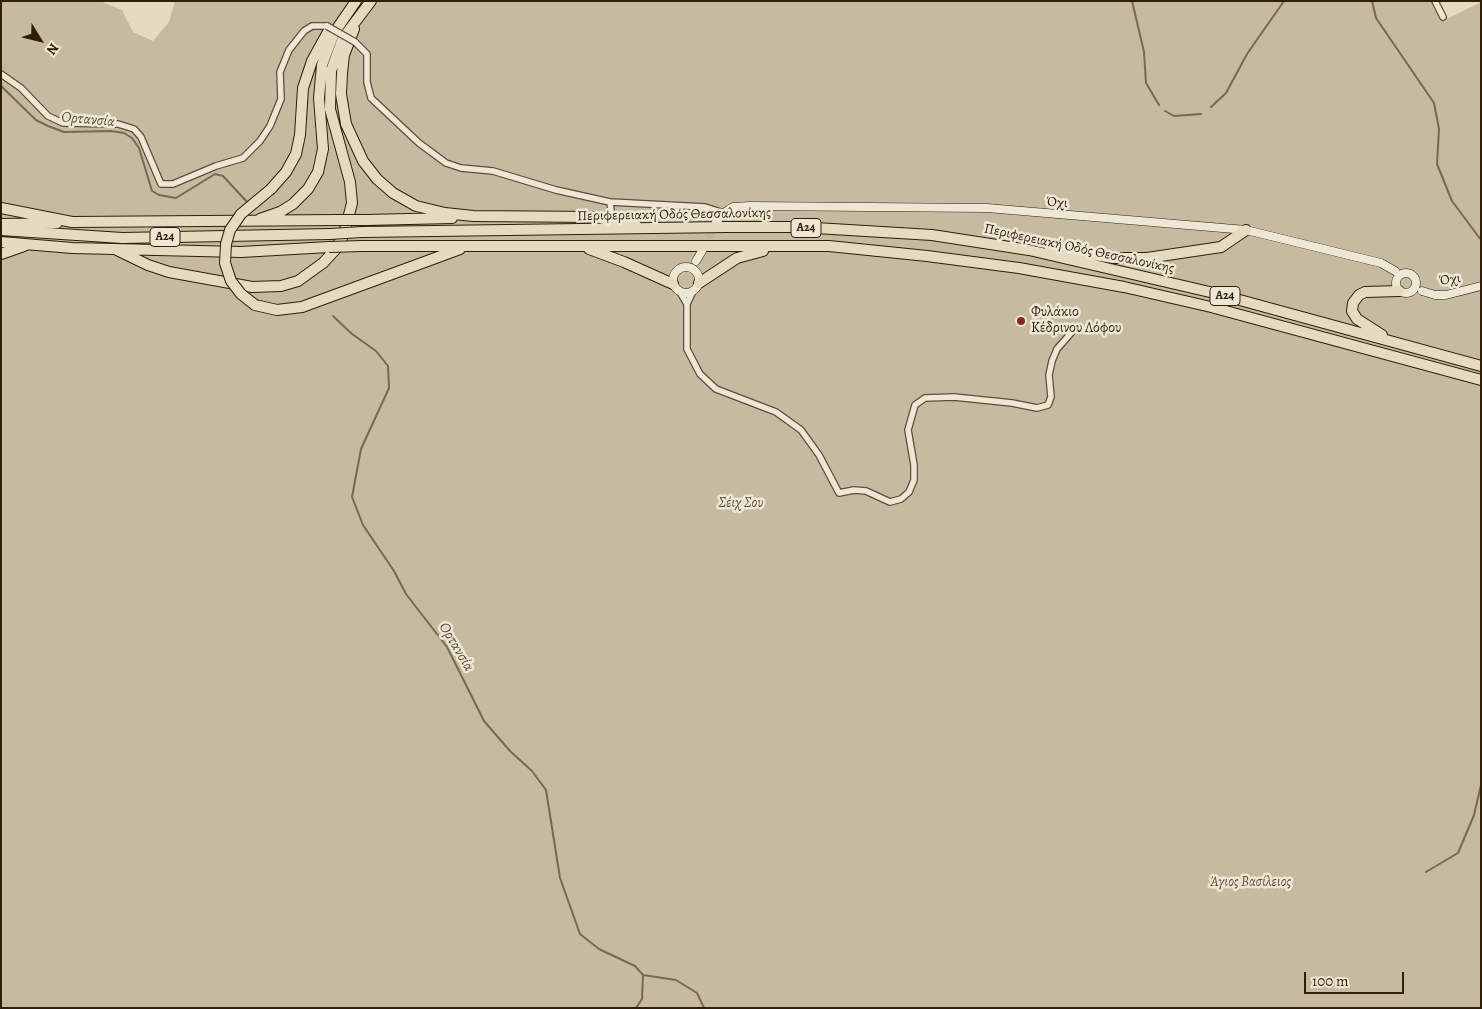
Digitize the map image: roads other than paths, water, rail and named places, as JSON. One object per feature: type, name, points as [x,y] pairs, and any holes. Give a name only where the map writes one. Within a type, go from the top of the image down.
[{"type":"highway","points":[[356,1],[332,27],[312,61],[303,88],[300,135],[296,154],[286,172],[272,189],[241,214],[230,230],[226,244],[225,263],[231,281],[240,294],[255,305],[277,310],[302,307],[468,246]]},
{"type":"highway","points":[[249,221],[265,218],[288,208],[304,194],[315,178],[323,149],[319,98],[322,65],[334,33],[356,1]]},
{"type":"highway","points":[[372,1],[352,34],[343,60],[342,102],[346,124],[354,144],[377,179],[406,201],[427,210],[473,216]]},
{"type":"highway","points":[[117,250],[168,272],[252,287],[281,286],[298,280],[323,263],[335,250],[344,234],[352,203],[350,182],[330,109],[331,70],[342,38],[372,1]]},
{"type":"highway","points":[[1,208],[65,221],[366,220],[442,219],[473,216],[571,216],[612,219],[645,228]]},
{"type":"highway","points":[[1,224],[49,225],[65,221]]},
{"type":"highway","name":"Περιφερειακή Οδός Θεσσαλονίκης","points":[[1,230],[122,238],[645,228],[799,227],[897,231],[1038,252],[1214,293],[1481,366]]},
{"type":"highway","points":[[967,240],[995,238],[1099,257],[1136,259],[1221,246],[1246,230]]},
{"type":"highway","name":"Περιφερειακή Οδός Θεσσαλονίκης","points":[[1,242],[117,250],[241,252],[362,246],[773,248],[829,246],[1056,274],[1211,307],[1481,380]]},
{"type":"highway","points":[[1,254],[28,245]]},
{"type":"highway","points":[[581,247],[624,262],[673,284]]},
{"type":"highway","points":[[696,282],[737,258],[773,248]]},
{"type":"highway","points":[[1399,291],[1362,293],[1354,301],[1352,308],[1357,319],[1365,326],[1403,346]]},
{"type":"main road","name":"Όχι","points":[[724,213],[734,207],[750,206],[987,208],[1246,230],[1381,264],[1396,275]]},
{"type":"main road","points":[[716,222],[724,213]]},
{"type":"main road","points":[[696,282],[696,261],[702,251]]},
{"type":"main road","points":[[696,261],[674,273],[673,284],[680,292],[696,282]]},
{"type":"main road","points":[[686,266],[696,282]]},
{"type":"main road","points":[[1412,274],[1417,283],[1412,292],[1406,294],[1399,291],[1396,285],[1396,275],[1412,274]]},
{"type":"main road","name":"Όχι","points":[[1417,283],[1422,291]]},
{"type":"main road","name":"Όχι","points":[[1412,292],[1422,291],[1435,295],[1446,295],[1481,286]]},
{"type":"street","points":[[1435,1],[1443,17]]},
{"type":"street","points":[[1,74],[21,88],[48,116],[63,123],[118,124],[134,129],[141,137],[161,184],[173,184],[216,166],[243,158],[260,141],[270,126],[281,99],[280,72],[289,50],[304,31],[312,26],[327,26],[355,42],[367,54],[367,82],[371,98],[433,155],[461,168],[493,171],[556,190],[610,202],[705,207],[724,213]]},
{"type":"street","points":[[610,202],[612,219]]},
{"type":"street","points":[[696,282],[687,304],[687,349],[700,374],[716,389],[776,412],[801,430],[819,455],[839,493],[854,490],[866,491],[890,502],[901,499],[909,492],[914,480],[914,465],[908,430],[915,404],[925,398],[954,397],[1037,408],[1048,404],[1051,397],[1049,375],[1052,361],[1056,349],[1071,333]]},
{"type":"street","points":[[680,292],[687,304]]},
{"type":"waterway","points":[[1132,1],[1144,52],[1146,83],[1159,105]]},
{"type":"waterway","points":[[1211,107],[1226,93],[1247,54],[1284,1]]},
{"type":"waterway","points":[[1372,1],[1376,18],[1434,103],[1439,129],[1437,164],[1452,201],[1481,240]]},
{"type":"waterway","name":"Ορτανσία","points":[[1,86],[36,120],[48,126],[64,132],[111,131],[124,133],[132,138],[139,148],[152,191],[159,195],[176,198],[215,174],[223,176],[248,203]]},
{"type":"waterway","points":[[1165,111],[1174,116],[1201,114]]},
{"type":"waterway","name":"Ορτανσία","points":[[333,316],[352,334],[376,351],[388,366],[389,388],[361,449],[352,497],[363,525],[394,571],[406,594],[447,647],[484,721],[510,751],[532,771],[546,790],[560,878],[580,934],[599,949],[635,966],[643,975],[642,999],[636,1008]]},
{"type":"waterway","points":[[1426,872],[1458,853],[1474,815],[1481,785]]},
{"type":"waterway","name":"Ορτανσία","points":[[643,975],[676,980],[697,993],[704,1008]]},
{"type":"tunnel","points":[[703,249],[715,224]]},
{"type":"place","name":"Φυλάκιο Κέδρινου Λόφου","points":[[1021,321]]},
{"type":"park label","name":"Σέιχ Σου","points":[[741,504]]},
{"type":"park label","name":"Άγιος Βασίλειος","points":[[1250,883]]}]
